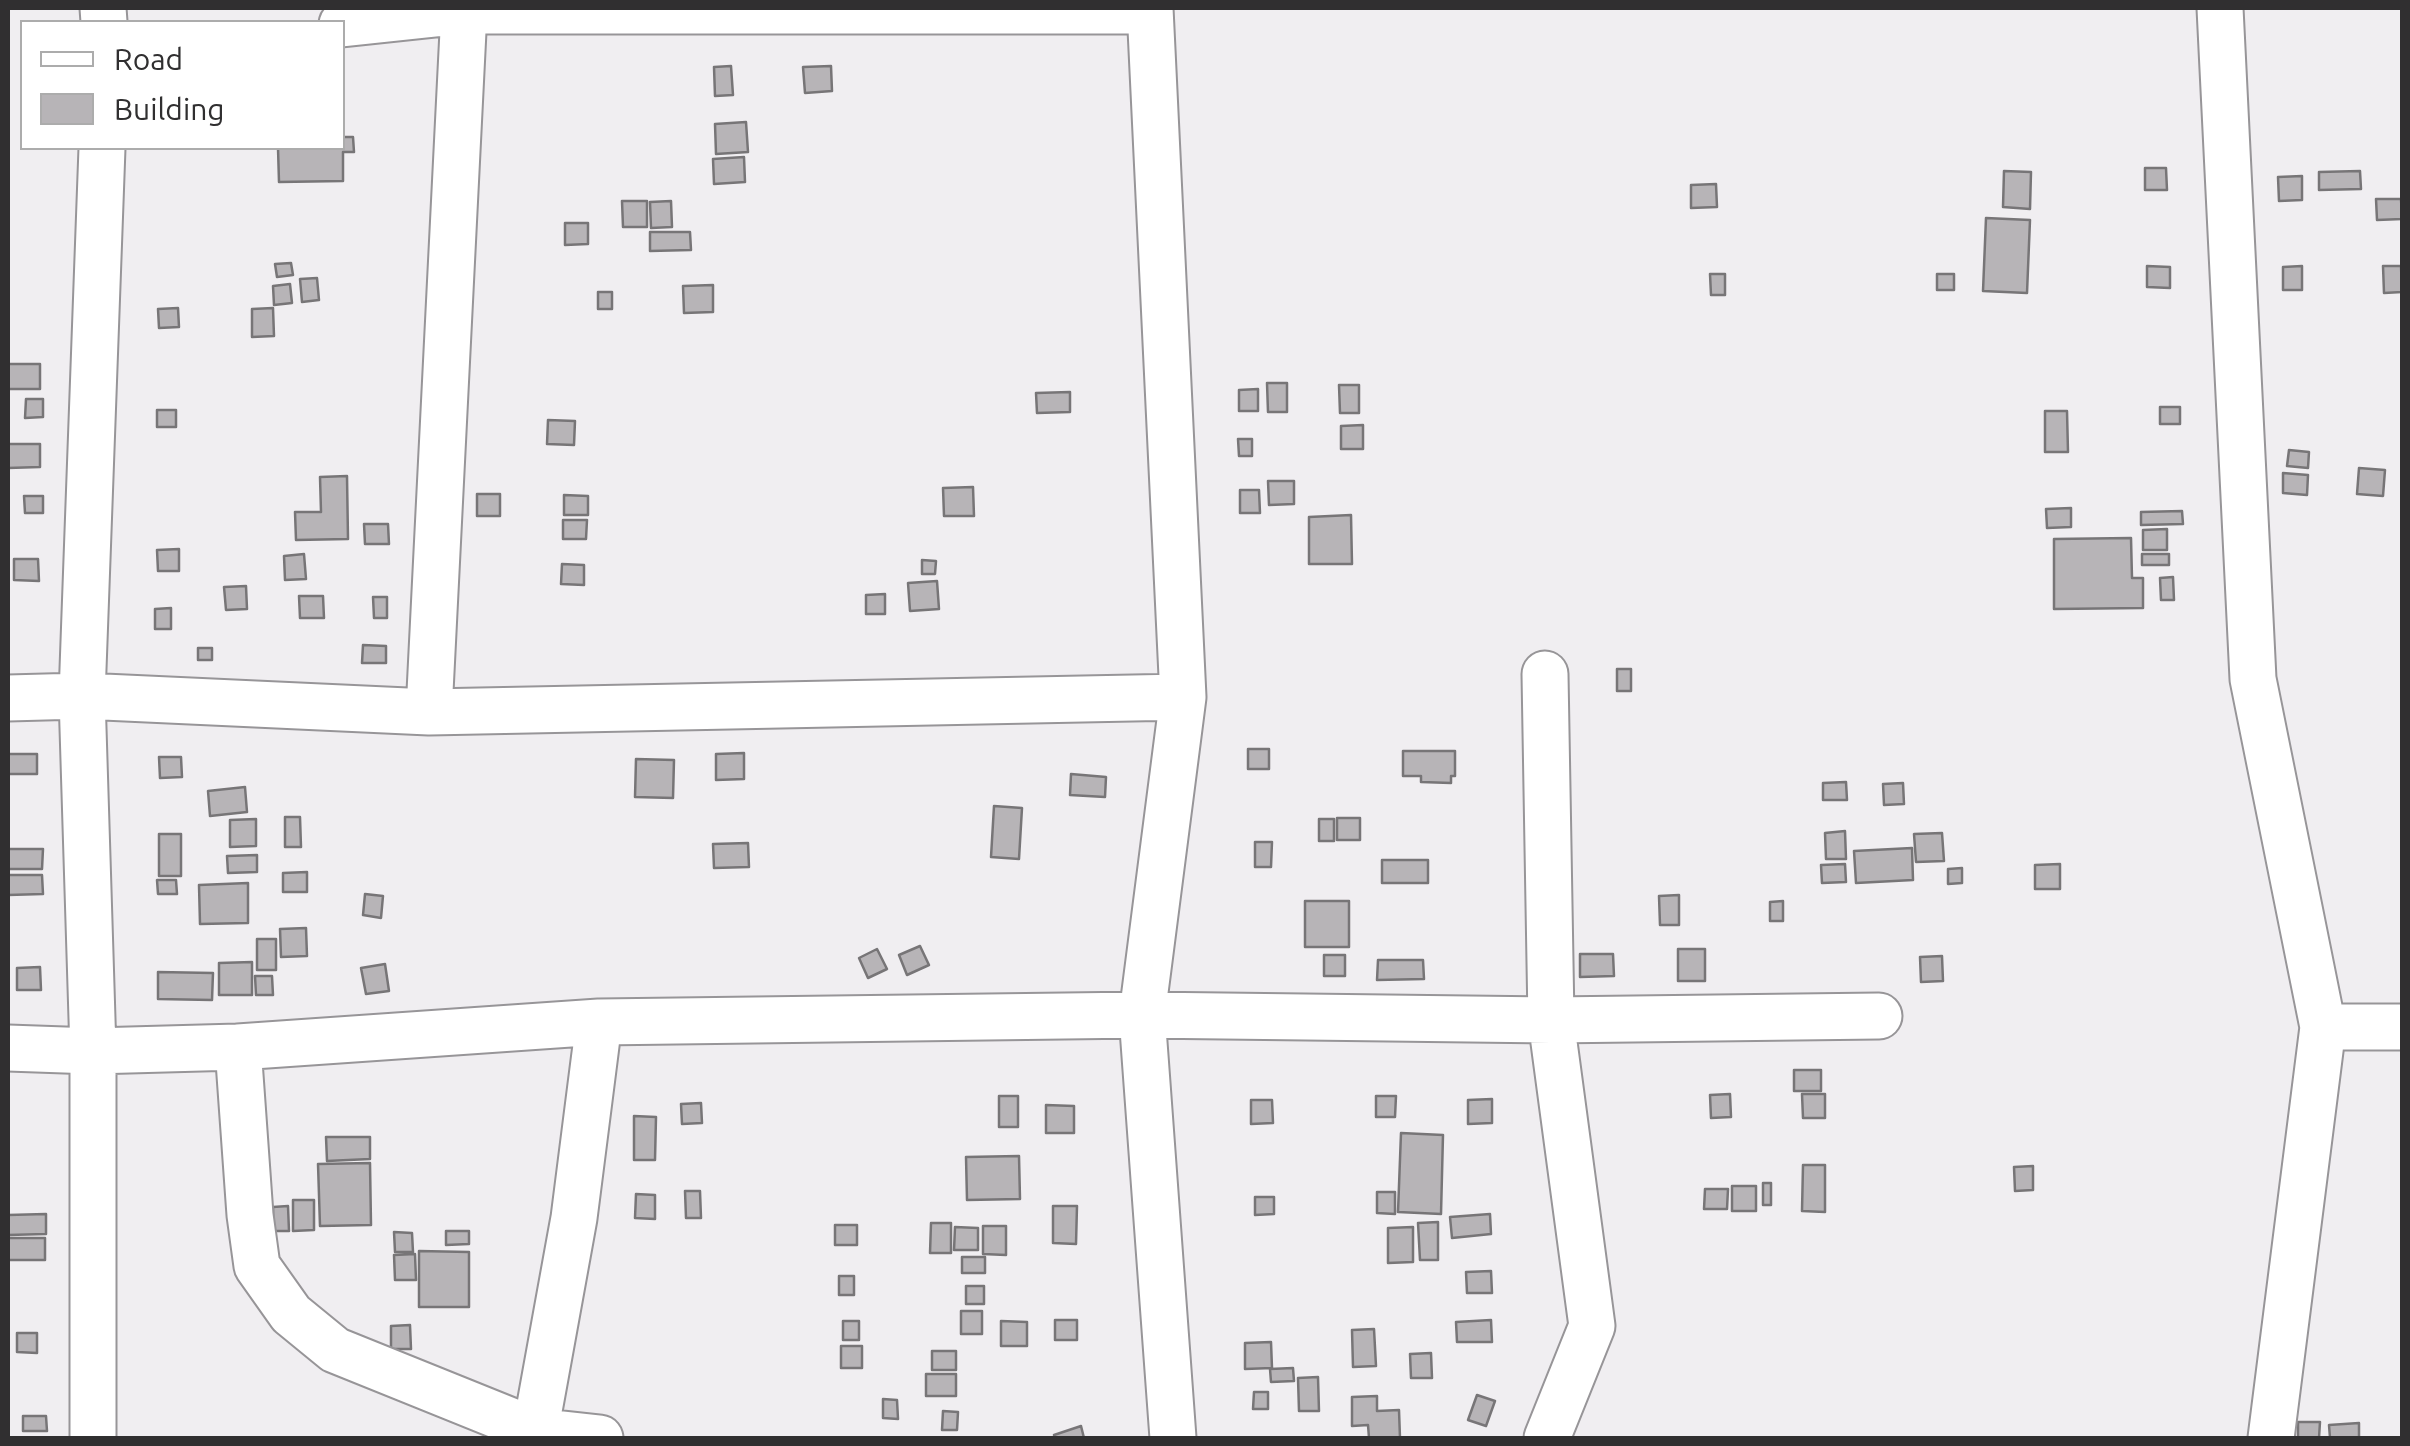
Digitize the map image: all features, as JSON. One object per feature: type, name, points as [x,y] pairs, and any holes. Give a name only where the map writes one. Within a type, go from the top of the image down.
[{"type":"street","points":[[2220,8],[2253,680],[2323,1027],[2271,1438]]},
{"type":"street","points":[[429,712],[463,9]]},
{"type":"street","points":[[345,24],[463,9],[1150,9],[1183,697],[1142,1015],[1173,1438]]},
{"type":"street","points":[[93,1438],[94,1051],[82,696],[102,150]]},
{"type":"street","points":[[1545,674],[1550,1020],[1592,1326],[1547,1438]]},
{"type":"street","points":[[8,698],[82,696],[429,712],[1183,697]]},
{"type":"street","points":[[8,1048],[94,1051],[238,1047],[599,1022],[1142,1015],[1550,1020],[1879,1016]]},
{"type":"street","points":[[535,1435],[574,1218],[599,1022]]},
{"type":"street","points":[[2323,1027],[2402,1027]]},
{"type":"street","points":[[238,1047],[257,1266],[291,1314],[335,1350],[535,1435],[600,1438]]},
{"type":"building","points":[[731,66],[733,95],[715,96],[714,67]]},
{"type":"building","points":[[831,66],[832,91],[805,93],[803,67]]},
{"type":"building","points":[[746,122],[748,152],[716,154],[715,124]]},
{"type":"building","points":[[345,137],[353,137],[354,152],[343,152],[343,181],[279,182],[278,150],[345,150]]},
{"type":"building","points":[[744,157],[745,182],[714,184],[713,159]]},
{"type":"building","points":[[2145,168],[2166,168],[2167,190],[2145,190]]},
{"type":"building","points":[[2004,171],[2031,172],[2030,209],[2003,207]]},
{"type":"building","points":[[2360,171],[2361,189],[2319,190],[2319,172]]},
{"type":"building","points":[[2302,176],[2302,200],[2279,201],[2278,177]]},
{"type":"building","points":[[1716,184],[1717,207],[1691,208],[1691,185]]},
{"type":"building","points":[[2376,199],[2401,199],[2402,219],[2377,220]]},
{"type":"building","points":[[622,201],[647,201],[647,227],[623,227]]},
{"type":"building","points":[[671,201],[672,227],[651,228],[650,202]]},
{"type":"building","points":[[1986,218],[2030,220],[2027,293],[1983,291]]},
{"type":"building","points":[[565,223],[588,223],[588,244],[565,245]]},
{"type":"building","points":[[650,232],[690,232],[691,250],[650,251]]},
{"type":"building","points":[[291,263],[293,275],[277,277],[275,264]]},
{"type":"building","points":[[2147,266],[2170,267],[2170,288],[2147,287]]},
{"type":"building","points":[[2302,266],[2302,290],[2283,290],[2283,267]]},
{"type":"building","points":[[2383,266],[2401,266],[2402,292],[2384,293]]},
{"type":"building","points":[[1710,274],[1725,274],[1725,295],[1711,295]]},
{"type":"building","points":[[1937,274],[1954,274],[1954,290],[1937,290]]},
{"type":"building","points":[[317,278],[319,300],[302,302],[300,279]]},
{"type":"building","points":[[290,284],[292,303],[274,305],[273,286]]},
{"type":"building","points":[[713,285],[713,312],[684,313],[683,286]]},
{"type":"building","points":[[598,292],[612,292],[612,309],[598,309]]},
{"type":"building","points":[[178,308],[179,327],[159,328],[158,309]]},
{"type":"building","points":[[273,308],[274,336],[252,337],[252,309]]},
{"type":"building","points":[[8,364],[40,364],[40,389],[8,389]]},
{"type":"building","points":[[1267,383],[1287,383],[1287,412],[1268,412]]},
{"type":"building","points":[[1339,385],[1359,385],[1359,413],[1340,413]]},
{"type":"building","points":[[1258,389],[1258,411],[1239,411],[1239,390]]},
{"type":"building","points":[[1070,392],[1070,412],[1037,413],[1036,393]]},
{"type":"building","points":[[26,399],[43,399],[43,417],[25,418]]},
{"type":"building","points":[[2160,407],[2180,407],[2180,424],[2160,424]]},
{"type":"building","points":[[157,410],[176,410],[176,427],[157,427]]},
{"type":"building","points":[[2045,411],[2067,411],[2068,452],[2045,452]]},
{"type":"building","points":[[548,420],[575,421],[574,445],[547,444]]},
{"type":"building","points":[[1363,425],[1363,449],[1341,449],[1341,426]]},
{"type":"building","points":[[1238,439],[1252,439],[1252,456],[1239,456]]},
{"type":"building","points":[[8,444],[40,444],[40,467],[8,468]]},
{"type":"building","points":[[2289,450],[2309,452],[2308,468],[2287,466]]},
{"type":"building","points":[[2359,468],[2385,470],[2383,496],[2357,494]]},
{"type":"building","points":[[2283,473],[2308,475],[2307,495],[2283,493]]},
{"type":"building","points":[[347,476],[348,539],[296,540],[295,512],[321,512],[320,477]]},
{"type":"building","points":[[1268,481],[1294,481],[1294,504],[1269,505]]},
{"type":"building","points":[[973,487],[974,516],[944,516],[943,488]]},
{"type":"building","points":[[1240,490],[1259,490],[1260,513],[1240,513]]},
{"type":"building","points":[[477,494],[500,494],[500,516],[477,516]]},
{"type":"building","points":[[564,495],[588,496],[588,515],[564,515]]},
{"type":"building","points":[[24,496],[43,496],[43,513],[25,513]]},
{"type":"building","points":[[2071,508],[2071,527],[2047,528],[2046,509]]},
{"type":"building","points":[[2182,511],[2183,524],[2141,525],[2141,512]]},
{"type":"building","points":[[1351,515],[1352,564],[1309,564],[1309,517]]},
{"type":"building","points":[[563,520],[587,520],[586,539],[563,539]]},
{"type":"building","points":[[364,524],[388,524],[389,544],[365,544]]},
{"type":"building","points":[[2167,529],[2167,550],[2143,550],[2143,530]]},
{"type":"building","points":[[2131,538],[2132,578],[2143,578],[2143,608],[2054,609],[2054,539]]},
{"type":"building","points":[[179,549],[179,571],[158,571],[157,550]]},
{"type":"building","points":[[304,554],[306,579],[285,580],[284,556]]},
{"type":"building","points":[[2142,554],[2169,554],[2169,565],[2142,565]]},
{"type":"building","points":[[14,559],[38,559],[39,581],[14,580]]},
{"type":"building","points":[[922,560],[936,561],[935,574],[922,574]]},
{"type":"building","points":[[562,564],[584,565],[584,585],[561,584]]},
{"type":"building","points":[[2173,577],[2174,600],[2161,600],[2160,578]]},
{"type":"building","points":[[937,581],[939,609],[910,611],[908,583]]},
{"type":"building","points":[[246,586],[247,609],[226,610],[224,587]]},
{"type":"building","points":[[885,594],[885,614],[866,614],[866,595]]},
{"type":"building","points":[[299,596],[323,596],[324,618],[300,618]]},
{"type":"building","points":[[373,597],[387,597],[387,618],[374,618]]},
{"type":"building","points":[[171,608],[171,629],[155,629],[155,609]]},
{"type":"building","points":[[363,645],[386,646],[386,663],[362,663]]},
{"type":"building","points":[[198,648],[212,648],[212,660],[198,660]]},
{"type":"building","points":[[1617,669],[1631,669],[1631,691],[1617,691]]},
{"type":"building","points":[[1248,749],[1269,749],[1269,769],[1248,769]]},
{"type":"building","points":[[1403,751],[1455,751],[1455,776],[1451,776],[1451,783],[1421,782],[1421,776],[1403,776]]},
{"type":"building","points":[[744,753],[744,779],[716,780],[716,754]]},
{"type":"building","points":[[8,754],[37,754],[37,774],[8,774]]},
{"type":"building","points":[[159,757],[181,757],[182,777],[160,778]]},
{"type":"building","points":[[636,759],[674,760],[673,798],[635,797]]},
{"type":"building","points":[[1071,774],[1106,777],[1105,797],[1070,795]]},
{"type":"building","points":[[1846,782],[1847,800],[1823,800],[1823,783]]},
{"type":"building","points":[[1903,783],[1904,804],[1884,805],[1883,784]]},
{"type":"building","points":[[245,787],[247,812],[210,816],[208,791]]},
{"type":"building","points":[[994,806],[1022,808],[1019,859],[991,857]]},
{"type":"building","points":[[285,817],[300,817],[301,847],[285,847]]},
{"type":"building","points":[[1337,818],[1360,818],[1360,840],[1337,840]]},
{"type":"building","points":[[256,819],[256,846],[230,847],[230,820]]},
{"type":"building","points":[[1319,819],[1334,819],[1334,841],[1319,841]]},
{"type":"building","points":[[1845,831],[1846,859],[1826,859],[1825,833]]},
{"type":"building","points":[[1942,833],[1944,861],[1916,862],[1914,834]]},
{"type":"building","points":[[159,834],[181,834],[181,876],[159,876]]},
{"type":"building","points":[[1255,842],[1272,842],[1271,867],[1255,867]]},
{"type":"building","points":[[748,843],[749,867],[714,868],[713,844]]},
{"type":"building","points":[[1912,848],[1913,880],[1856,883],[1854,851]]},
{"type":"building","points":[[8,849],[43,849],[42,869],[8,869]]},
{"type":"building","points":[[257,855],[257,872],[228,873],[227,856]]},
{"type":"building","points":[[1382,860],[1428,860],[1428,883],[1382,883]]},
{"type":"building","points":[[1845,864],[1846,882],[1822,883],[1821,865]]},
{"type":"building","points":[[2060,864],[2060,889],[2035,889],[2035,865]]},
{"type":"building","points":[[1962,868],[1962,883],[1948,884],[1948,869]]},
{"type":"building","points":[[307,872],[307,892],[283,892],[283,873]]},
{"type":"building","points":[[8,875],[42,875],[43,894],[8,895]]},
{"type":"building","points":[[157,880],[176,880],[177,894],[158,894]]},
{"type":"building","points":[[248,883],[248,923],[200,924],[199,885]]},
{"type":"building","points":[[365,894],[383,896],[381,918],[363,915]]},
{"type":"building","points":[[1679,895],[1679,925],[1660,925],[1659,896]]},
{"type":"building","points":[[1305,901],[1349,901],[1349,947],[1305,947]]},
{"type":"building","points":[[1783,901],[1783,921],[1770,921],[1770,902]]},
{"type":"building","points":[[306,928],[307,956],[281,957],[280,929]]},
{"type":"building","points":[[257,939],[276,939],[276,970],[257,970]]},
{"type":"building","points":[[920,946],[929,965],[907,975],[899,955]]},
{"type":"building","points":[[877,949],[887,969],[868,978],[859,958]]},
{"type":"building","points":[[1678,949],[1705,949],[1705,981],[1678,981]]},
{"type":"building","points":[[1580,954],[1613,954],[1614,976],[1580,977]]},
{"type":"building","points":[[1324,955],[1345,955],[1345,976],[1324,976]]},
{"type":"building","points":[[1942,956],[1943,981],[1921,982],[1920,957]]},
{"type":"building","points":[[1378,960],[1423,960],[1424,979],[1377,980]]},
{"type":"building","points":[[252,962],[252,995],[219,995],[219,963]]},
{"type":"building","points":[[385,964],[389,991],[366,994],[361,968]]},
{"type":"building","points":[[40,967],[41,990],[17,990],[17,968]]},
{"type":"building","points":[[158,972],[213,973],[212,1000],[158,999]]},
{"type":"building","points":[[255,976],[272,976],[273,995],[256,995]]},
{"type":"building","points":[[1794,1070],[1821,1070],[1821,1091],[1794,1091]]},
{"type":"building","points":[[1730,1094],[1731,1117],[1711,1118],[1710,1095]]},
{"type":"building","points":[[1802,1094],[1825,1094],[1825,1118],[1803,1118]]},
{"type":"building","points":[[999,1096],[1018,1096],[1018,1127],[999,1127]]},
{"type":"building","points":[[1376,1096],[1396,1096],[1395,1117],[1376,1117]]},
{"type":"building","points":[[1492,1099],[1492,1123],[1468,1124],[1468,1100]]},
{"type":"building","points":[[1251,1100],[1272,1100],[1273,1123],[1251,1124]]},
{"type":"building","points":[[701,1103],[702,1123],[682,1124],[681,1104]]},
{"type":"building","points":[[1046,1105],[1074,1106],[1074,1133],[1046,1133]]},
{"type":"building","points":[[634,1116],[656,1117],[655,1160],[634,1160]]},
{"type":"building","points":[[1401,1133],[1443,1135],[1441,1214],[1398,1212]]},
{"type":"building","points":[[326,1137],[370,1137],[370,1159],[327,1161]]},
{"type":"building","points":[[1019,1156],[1020,1199],[967,1200],[966,1157]]},
{"type":"building","points":[[370,1163],[371,1225],[320,1226],[318,1164]]},
{"type":"building","points":[[1803,1165],[1825,1165],[1825,1212],[1802,1211]]},
{"type":"building","points":[[2033,1166],[2033,1190],[2015,1191],[2014,1167]]},
{"type":"building","points":[[1763,1183],[1771,1183],[1771,1205],[1763,1205]]},
{"type":"building","points":[[1732,1186],[1756,1186],[1756,1211],[1732,1211]]},
{"type":"building","points":[[1705,1189],[1728,1189],[1727,1209],[1704,1209]]},
{"type":"building","points":[[685,1191],[700,1191],[701,1218],[686,1218]]},
{"type":"building","points":[[1377,1192],[1395,1192],[1395,1214],[1377,1213]]},
{"type":"building","points":[[636,1194],[655,1195],[655,1219],[635,1218]]},
{"type":"building","points":[[1255,1197],[1274,1197],[1274,1214],[1255,1215]]},
{"type":"building","points":[[293,1200],[314,1200],[314,1230],[293,1231]]},
{"type":"building","points":[[288,1206],[289,1231],[273,1231],[273,1207]]},
{"type":"building","points":[[1053,1206],[1077,1206],[1076,1244],[1053,1243]]},
{"type":"building","points":[[46,1214],[46,1234],[8,1235],[8,1215]]},
{"type":"building","points":[[1490,1214],[1491,1234],[1452,1238],[1450,1217]]},
{"type":"building","points":[[1438,1222],[1438,1260],[1420,1260],[1418,1223]]},
{"type":"building","points":[[931,1223],[951,1223],[951,1253],[930,1253]]},
{"type":"building","points":[[835,1225],[857,1225],[857,1245],[835,1245]]},
{"type":"building","points":[[983,1226],[1006,1226],[1006,1255],[983,1254]]},
{"type":"building","points":[[955,1227],[978,1228],[978,1250],[954,1250]]},
{"type":"building","points":[[1413,1227],[1413,1262],[1388,1263],[1388,1228]]},
{"type":"building","points":[[446,1231],[469,1231],[469,1244],[446,1245]]},
{"type":"building","points":[[394,1232],[412,1233],[413,1252],[395,1252]]},
{"type":"building","points":[[8,1238],[45,1238],[45,1260],[8,1260]]},
{"type":"building","points":[[419,1251],[469,1252],[469,1307],[419,1307]]},
{"type":"building","points":[[415,1254],[416,1280],[395,1280],[394,1255]]},
{"type":"building","points":[[962,1257],[985,1257],[985,1273],[962,1273]]},
{"type":"building","points":[[1491,1271],[1492,1293],[1467,1293],[1466,1272]]},
{"type":"building","points":[[839,1276],[854,1276],[854,1295],[839,1295]]},
{"type":"building","points":[[966,1286],[984,1286],[984,1304],[966,1304]]},
{"type":"building","points":[[961,1311],[982,1311],[982,1334],[961,1334]]},
{"type":"building","points":[[1055,1320],[1077,1320],[1077,1340],[1055,1340]]},
{"type":"building","points":[[1491,1320],[1492,1342],[1457,1342],[1456,1322]]},
{"type":"building","points":[[843,1321],[859,1321],[859,1340],[843,1340]]},
{"type":"building","points":[[1001,1321],[1027,1322],[1027,1346],[1001,1346]]},
{"type":"building","points":[[410,1325],[411,1349],[391,1349],[391,1326]]},
{"type":"building","points":[[1374,1329],[1376,1366],[1353,1367],[1352,1330]]},
{"type":"building","points":[[17,1333],[37,1333],[37,1353],[17,1352]]},
{"type":"building","points":[[1271,1342],[1272,1368],[1245,1369],[1245,1343]]},
{"type":"building","points":[[841,1346],[862,1346],[862,1368],[841,1368]]},
{"type":"building","points":[[932,1351],[956,1351],[956,1370],[932,1370]]},
{"type":"building","points":[[1431,1353],[1432,1378],[1411,1378],[1410,1354]]},
{"type":"building","points":[[1293,1368],[1294,1381],[1271,1382],[1270,1369]]},
{"type":"building","points":[[926,1374],[956,1374],[956,1396],[926,1396]]},
{"type":"building","points":[[1318,1377],[1319,1411],[1299,1411],[1298,1378]]},
{"type":"building","points":[[1254,1392],[1268,1392],[1268,1409],[1253,1409]]},
{"type":"building","points":[[1477,1395],[1495,1401],[1486,1426],[1468,1420]]},
{"type":"building","points":[[1377,1396],[1377,1411],[1399,1410],[1400,1438],[1369,1438],[1368,1425],[1352,1426],[1352,1397]]},
{"type":"building","points":[[883,1399],[897,1400],[898,1419],[883,1418]]},
{"type":"building","points":[[943,1411],[958,1412],[957,1430],[942,1430]]},
{"type":"building","points":[[23,1416],[46,1416],[47,1431],[23,1431]]},
{"type":"building","points":[[2298,1422],[2320,1422],[2319,1438],[2298,1438]]},
{"type":"building","points":[[2359,1423],[2359,1437],[2330,1438],[2329,1425]]},
{"type":"building","points":[[1081,1426],[1084,1438],[1055,1438],[1054,1435]]}]
